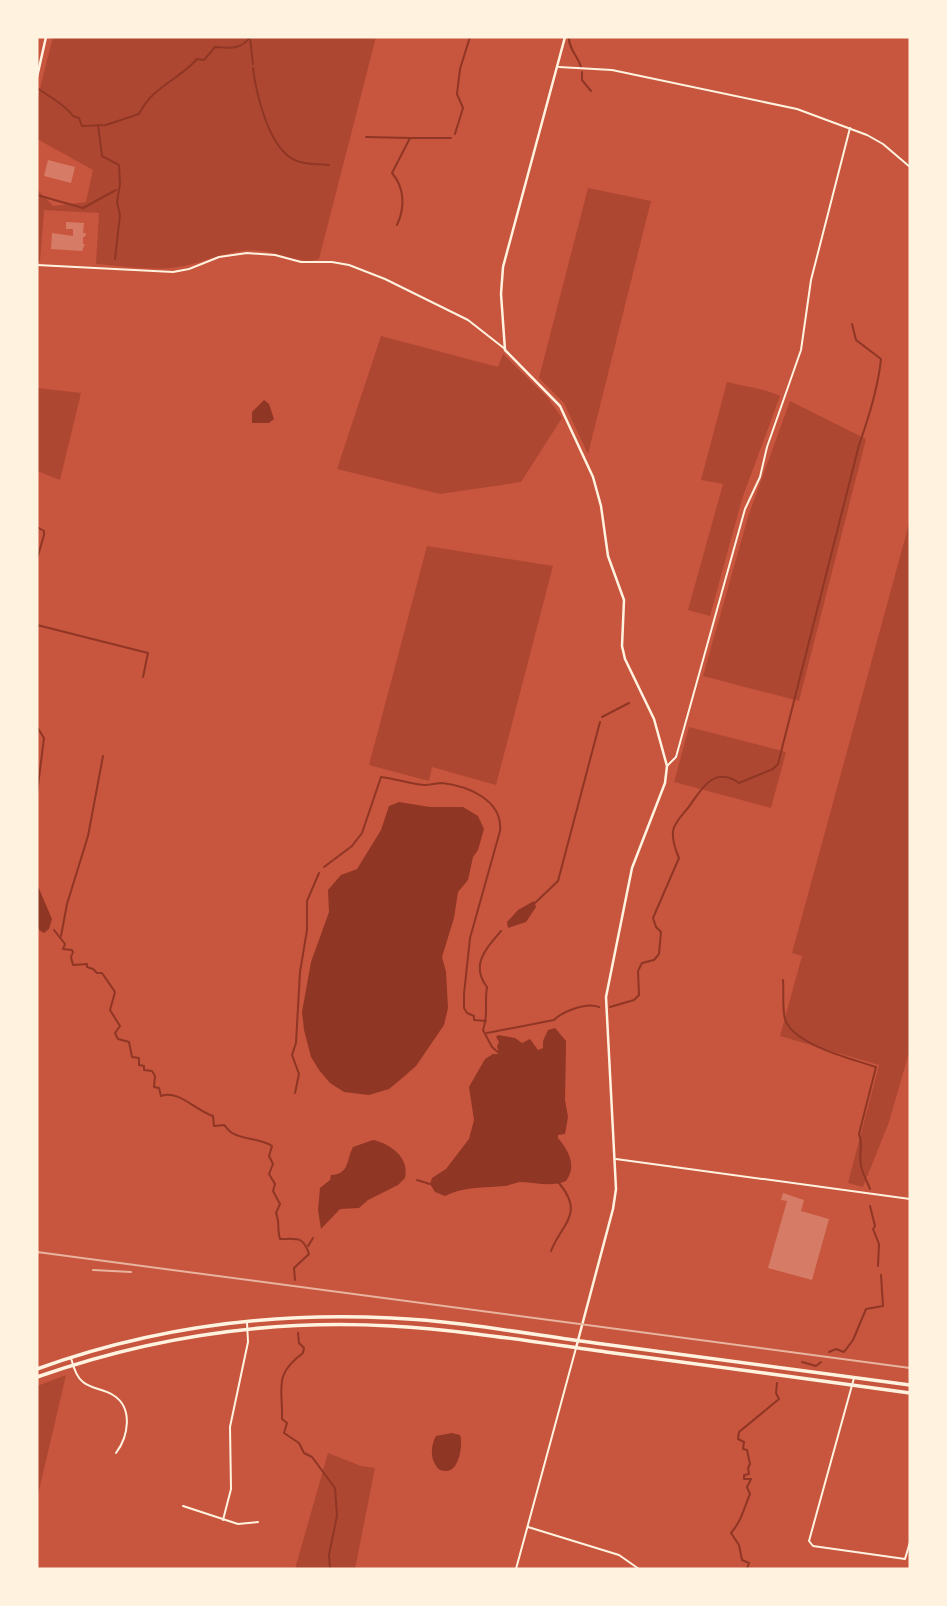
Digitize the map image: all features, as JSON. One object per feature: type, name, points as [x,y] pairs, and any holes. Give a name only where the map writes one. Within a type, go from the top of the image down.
[{"type":"highway","points":[[357,1316],[357,1325]]},
{"type":"highway","points":[[37,1369],[151,1336],[200,1327],[247,1321],[357,1316],[436,1321],[910,1384]]},
{"type":"highway","points":[[37,1377],[153,1344],[201,1335],[248,1329],[357,1325],[433,1329],[910,1392]]},
{"type":"highway","points":[[200,1327],[201,1335]]},
{"type":"highway","points":[[151,1336],[153,1344]]},
{"type":"street","points":[[37,76],[46,37]]},
{"type":"street","points":[[505,350],[501,294],[503,267],[565,37]]},
{"type":"street","points":[[558,67],[612,70],[761,100],[817,115],[883,144],[910,167]]},
{"type":"street","points":[[667,766],[676,757],[745,509],[760,477],[764,456],[799,357],[811,280],[850,128]]},
{"type":"street","points":[[37,265],[173,272],[189,269],[219,257],[247,253],[275,255],[302,262],[341,263],[385,279],[468,320],[505,350],[561,406],[593,477],[600,499],[608,556],[624,600],[622,646],[625,659],[654,719],[667,766],[665,783],[632,868],[606,997],[616,1189],[613,1209],[516,1569]]},
{"type":"street","points":[[615,1159],[910,1199]]},
{"type":"street","points":[[223,1520],[231,1489],[229,1427],[248,1342],[247,1321]]},
{"type":"street","points":[[71,1357],[72,1365],[82,1382],[115,1396],[127,1415],[122,1446],[116,1453]]},
{"type":"street","points":[[855,1377],[809,1541],[813,1546],[905,1559],[910,1542]]},
{"type":"street","points":[[183,1506],[238,1524],[258,1522]]},
{"type":"street","points":[[527,1527],[619,1555],[639,1569]]},
{"type":"shaded area","points":[[53,37],[376,37],[319,259],[306,261],[251,250],[168,268],[96,264],[99,213],[44,210],[40,261],[37,261],[37,189],[53,206],[86,202],[93,170],[37,139],[37,100]]},
{"type":"shaded area","points":[[588,188],[651,201],[588,454],[564,403],[539,378]]},
{"type":"shaded area","points":[[381,336],[498,367],[503,354],[547,397],[562,418],[521,482],[440,494],[337,469]]},
{"type":"shaded area","points":[[727,382],[780,396],[742,499],[710,616],[688,610],[723,484],[701,480]]},
{"type":"shaded area","points":[[37,388],[81,393],[60,480],[37,471]]},
{"type":"shaded area","points":[[264,400],[269,404],[274,419],[269,423],[252,423],[252,412]]},
{"type":"shaded area","points":[[790,401],[866,439],[799,701],[703,676],[748,517]]},
{"type":"shaded area","points":[[910,520],[910,1049],[889,1122],[863,1187],[848,1183],[879,1065],[780,1036],[802,956],[792,953]]},
{"type":"shaded area","points":[[427,546],[553,566],[496,785],[432,767],[429,781],[369,765]]},
{"type":"shaded area","points":[[689,727],[786,752],[771,808],[674,782]]},
{"type":"shaded area","points":[[399,802],[430,807],[463,807],[478,816],[484,829],[473,857],[468,880],[458,892],[454,918],[442,957],[446,972],[448,1008],[444,1025],[416,1066],[389,1089],[369,1095],[344,1092],[330,1083],[319,1070],[311,1057],[304,1030],[302,1012],[311,962],[329,912],[328,890],[341,875],[357,869],[381,830],[389,806]]},
{"type":"shaded area","points":[[37,884],[52,919],[49,929],[44,933],[39,930],[37,920]]},
{"type":"shaded area","points":[[534,901],[536,907],[526,922],[508,928],[507,922],[518,910]]},
{"type":"shaded area","points":[[555,1028],[566,1041],[565,1100],[568,1117],[565,1134],[558,1135],[558,1138],[571,1164],[566,1181],[550,1184],[520,1182],[467,1189],[445,1196],[435,1192],[430,1184],[432,1178],[446,1169],[469,1139],[474,1120],[469,1087],[485,1059],[499,1054],[496,1037],[498,1035],[515,1038],[522,1043],[530,1039],[538,1050],[543,1048],[548,1030]]},
{"type":"shaded area","points":[[373,1140],[398,1153],[405,1164],[405,1178],[359,1208],[340,1209],[321,1229],[318,1210],[320,1188],[330,1180],[331,1175],[344,1169],[353,1147]]},
{"type":"shaded area","points":[[66,1375],[37,1499],[37,1386]]},
{"type":"shaded area","points":[[452,1433],[460,1435],[461,1438],[459,1458],[452,1469],[440,1470],[433,1459],[434,1440],[436,1436]]},
{"type":"shaded area","points":[[328,1453],[361,1466],[375,1468],[355,1569],[295,1569]]},
{"type":"building","points":[[48,160],[75,167],[71,183],[44,176]]},
{"type":"building","points":[[66,222],[84,223],[83,233],[86,233],[82,251],[51,249],[52,233],[73,236],[73,229],[66,229]]},
{"type":"building","points":[[783,1193],[804,1200],[801,1211],[829,1219],[812,1280],[768,1268],[787,1201],[781,1200]]},
{"type":"waterway","points":[[37,88],[79,118],[82,126],[106,125],[139,114],[151,97],[197,59],[204,60],[215,47],[239,46],[250,37]]},
{"type":"waterway","points":[[455,134],[463,108],[457,94],[460,69],[470,37]]},
{"type":"waterway","points":[[569,37],[581,67]]},
{"type":"waterway","points":[[250,38],[253,64]]},
{"type":"waterway","points":[[253,68],[268,127],[280,147],[296,161],[329,165]]},
{"type":"waterway","points":[[582,72],[582,80],[591,91]]},
{"type":"waterway","points":[[98,125],[102,156],[119,165],[117,202],[120,215],[115,259]]},
{"type":"waterway","points":[[366,137],[410,138]]},
{"type":"waterway","points":[[397,225],[402,198],[392,173],[410,138],[451,138]]},
{"type":"waterway","points":[[37,195],[83,208],[116,190]]},
{"type":"waterway","points":[[610,1007],[634,1000],[639,995],[638,971],[642,963],[654,960],[659,954],[661,932],[653,918],[679,858],[673,838],[677,822],[703,787],[715,778],[730,778],[739,783],[773,769],[778,764],[880,370],[881,359],[856,340],[852,324]]},
{"type":"waterway","points":[[37,527],[44,531],[37,559]]},
{"type":"waterway","points":[[37,625],[148,653],[143,677]]},
{"type":"waterway","points":[[602,717],[629,703]]},
{"type":"waterway","points":[[534,904],[558,881],[600,722]]},
{"type":"waterway","points":[[37,727],[44,738],[37,794]]},
{"type":"waterway","points":[[61,936],[67,904],[88,836],[103,756]]},
{"type":"waterway","points":[[324,867],[352,846],[362,833],[381,777],[421,785],[442,783],[462,787],[482,796],[490,803],[496,811],[500,831],[470,938],[464,994],[464,1008],[467,1013],[474,1016],[474,1020],[486,1021]]},
{"type":"waterway","points":[[295,1093],[299,1074],[292,1055],[296,1043],[300,972],[307,930],[307,901],[319,873]]},
{"type":"waterway","points":[[54,930],[65,944],[63,949],[72,950],[73,965],[87,964],[87,967],[102,973],[115,992],[110,1010],[120,1026],[115,1033],[118,1039],[129,1042],[132,1057],[139,1058],[139,1065],[144,1066],[144,1070],[152,1071],[155,1076],[154,1087],[159,1088],[161,1096],[174,1095],[213,1116],[214,1126],[224,1125],[237,1135],[272,1146],[269,1156],[273,1164],[269,1174],[275,1184],[273,1191],[280,1204],[276,1213],[280,1239],[302,1241],[309,1254],[294,1268],[295,1280]]},
{"type":"waterway","points":[[500,1054],[492,1047],[483,1030],[487,987],[482,979],[480,964],[485,950],[501,931]]},
{"type":"waterway","points":[[783,980],[784,1015],[790,1028],[811,1044],[876,1067],[859,1134],[862,1168],[870,1189]]},
{"type":"waterway","points":[[487,1033],[554,1020],[582,1007],[599,1007]]},
{"type":"waterway","points":[[417,1180],[430,1184]]},
{"type":"waterway","points":[[551,1251],[571,1211],[567,1194],[559,1183]]},
{"type":"waterway","points":[[870,1206],[875,1226],[873,1229],[879,1244],[878,1266]]},
{"type":"waterway","points":[[308,1246],[313,1238]]},
{"type":"waterway","points":[[829,1352],[836,1349],[844,1352],[853,1340],[866,1309],[883,1306],[881,1275]]},
{"type":"waterway","points":[[298,1333],[299,1343],[304,1348],[303,1353],[283,1375],[282,1419],[287,1423],[284,1433],[299,1443],[304,1453],[312,1457],[335,1488],[337,1516],[329,1555],[330,1569]]},
{"type":"waterway","points":[[802,1362],[816,1366],[821,1362]]},
{"type":"waterway","points":[[750,1569],[747,1569],[749,1563],[742,1560],[739,1545],[731,1533],[750,1494],[747,1487],[751,1479],[744,1479],[744,1475],[749,1474],[750,1464],[747,1450],[743,1449],[744,1442],[738,1439],[739,1432],[779,1399],[776,1393],[777,1383]]},
{"type":"railway","points":[[37,1252],[910,1368]]},
{"type":"railway","points":[[93,1270],[131,1272]]}]
